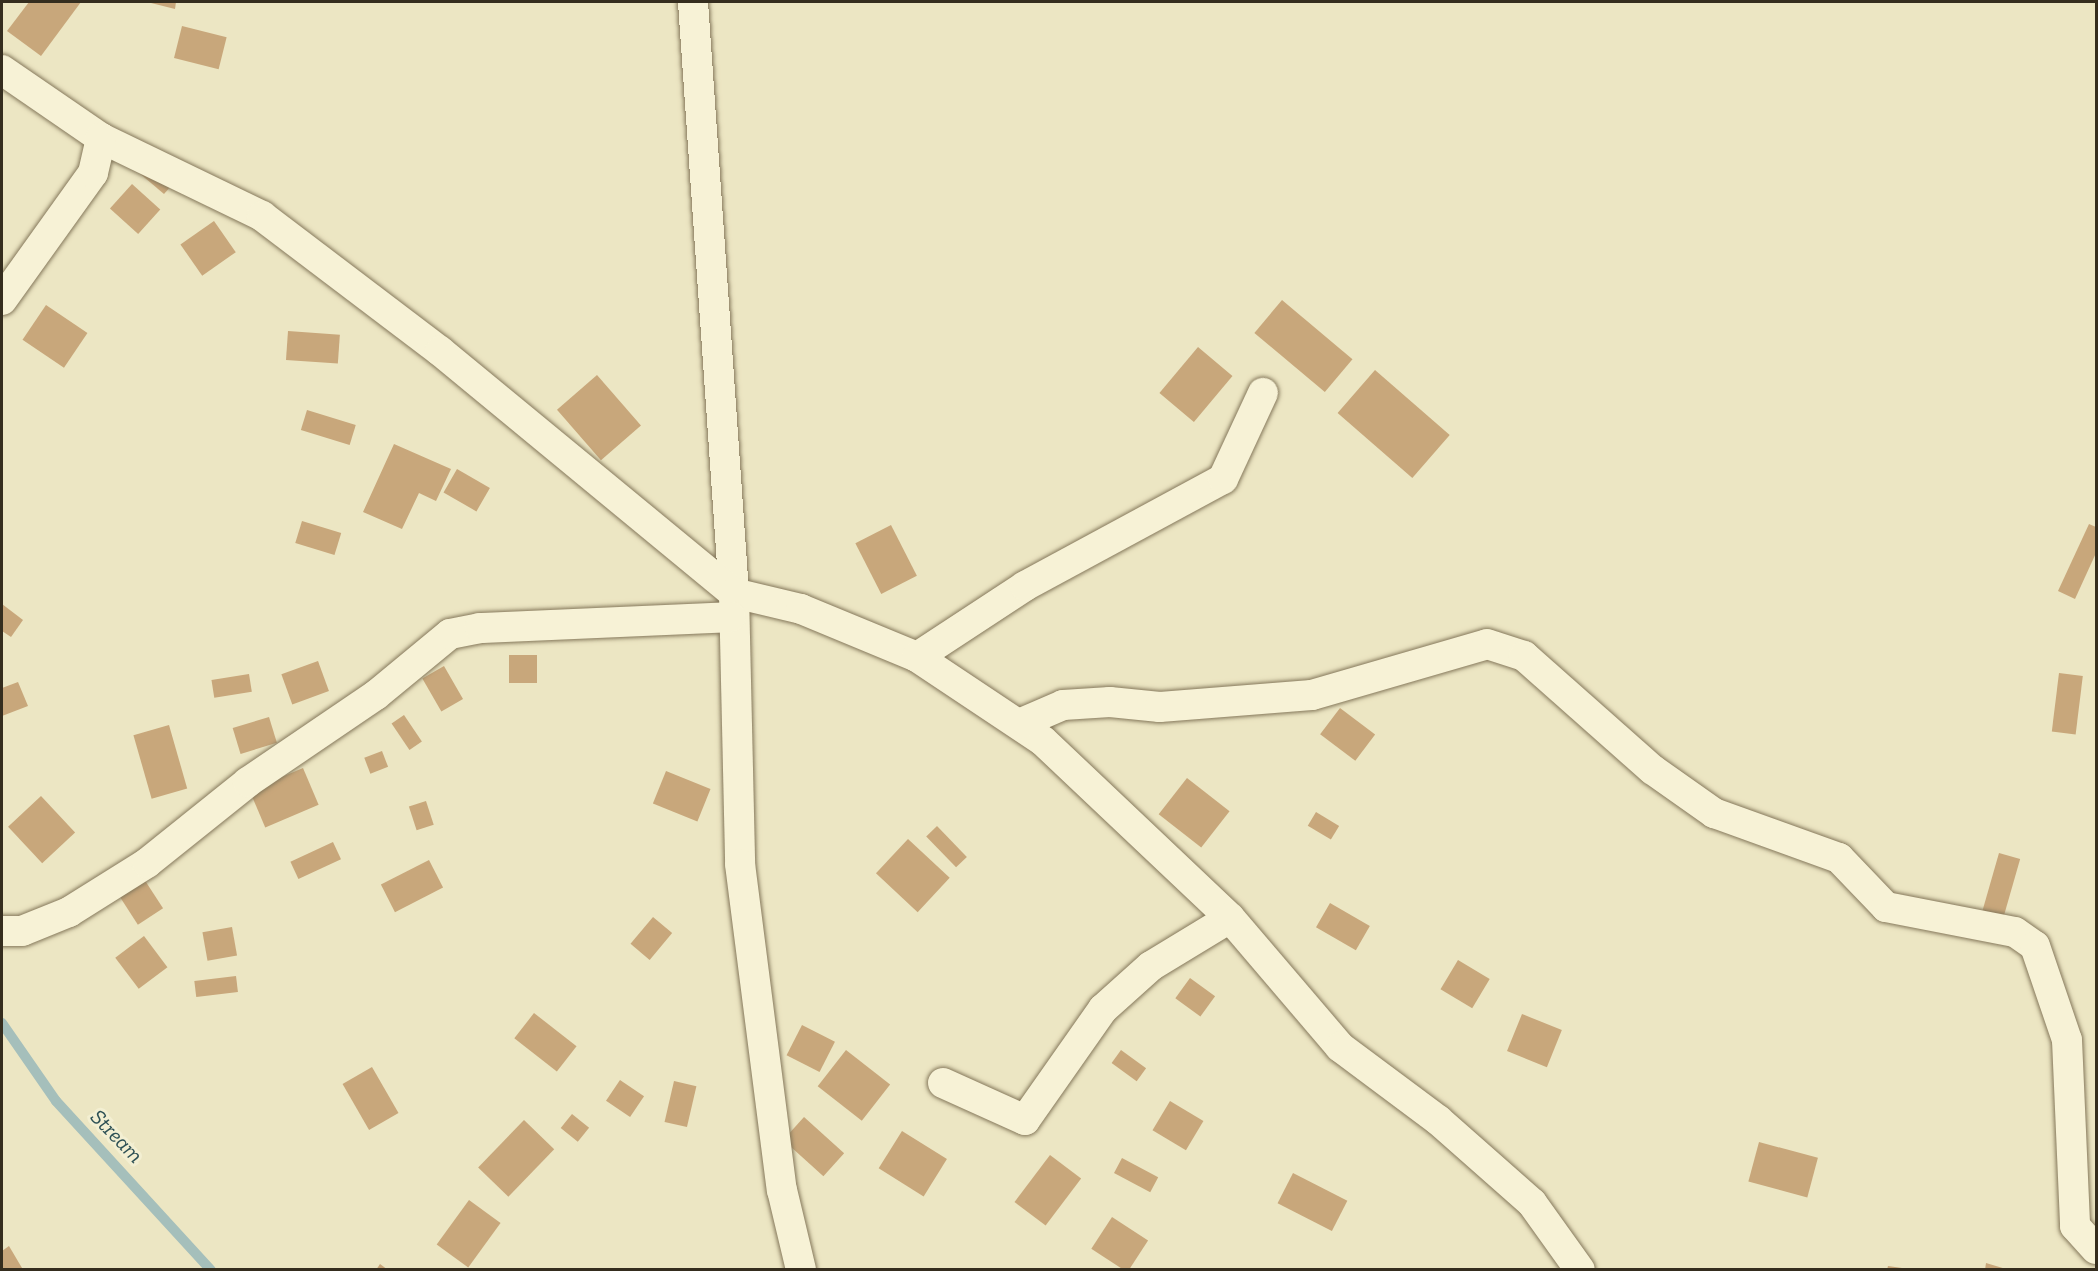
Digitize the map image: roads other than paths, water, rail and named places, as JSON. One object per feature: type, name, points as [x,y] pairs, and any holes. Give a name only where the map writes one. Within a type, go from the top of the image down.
[{"type":"street","points":[[693,2],[732,605],[740,864],[751,985],[782,1190],[801,1269]]},
{"type":"street","points":[[2,70],[101,138],[262,216],[440,351],[732,605]]},
{"type":"street","points":[[2,300],[93,173],[101,138]]},
{"type":"street","points":[[917,657],[1025,586],[1223,479],[1263,393]]},
{"type":"street","points":[[2,931],[22,931],[69,912],[147,863],[248,782],[376,695],[450,634],[480,628],[732,605],[801,609],[917,657],[1019,724],[1230,918],[1340,1047],[1438,1120],[1532,1203],[1580,1269]]},
{"type":"street","points":[[1019,724],[1063,705],[1110,702],[1160,708],[1312,695],[1486,644],[1524,656],[1653,770],[1714,813],[1839,858],[1886,907],[2015,932],[2035,946],[2067,1040],[2075,1226],[2097,1249]]},
{"type":"street","points":[[943,1083],[1025,1120],[1103,1009],[1151,966],[1230,918]]},
{"type":"waterway","name":"Stream","points":[[2,1023],[56,1101],[211,1270]]}]
